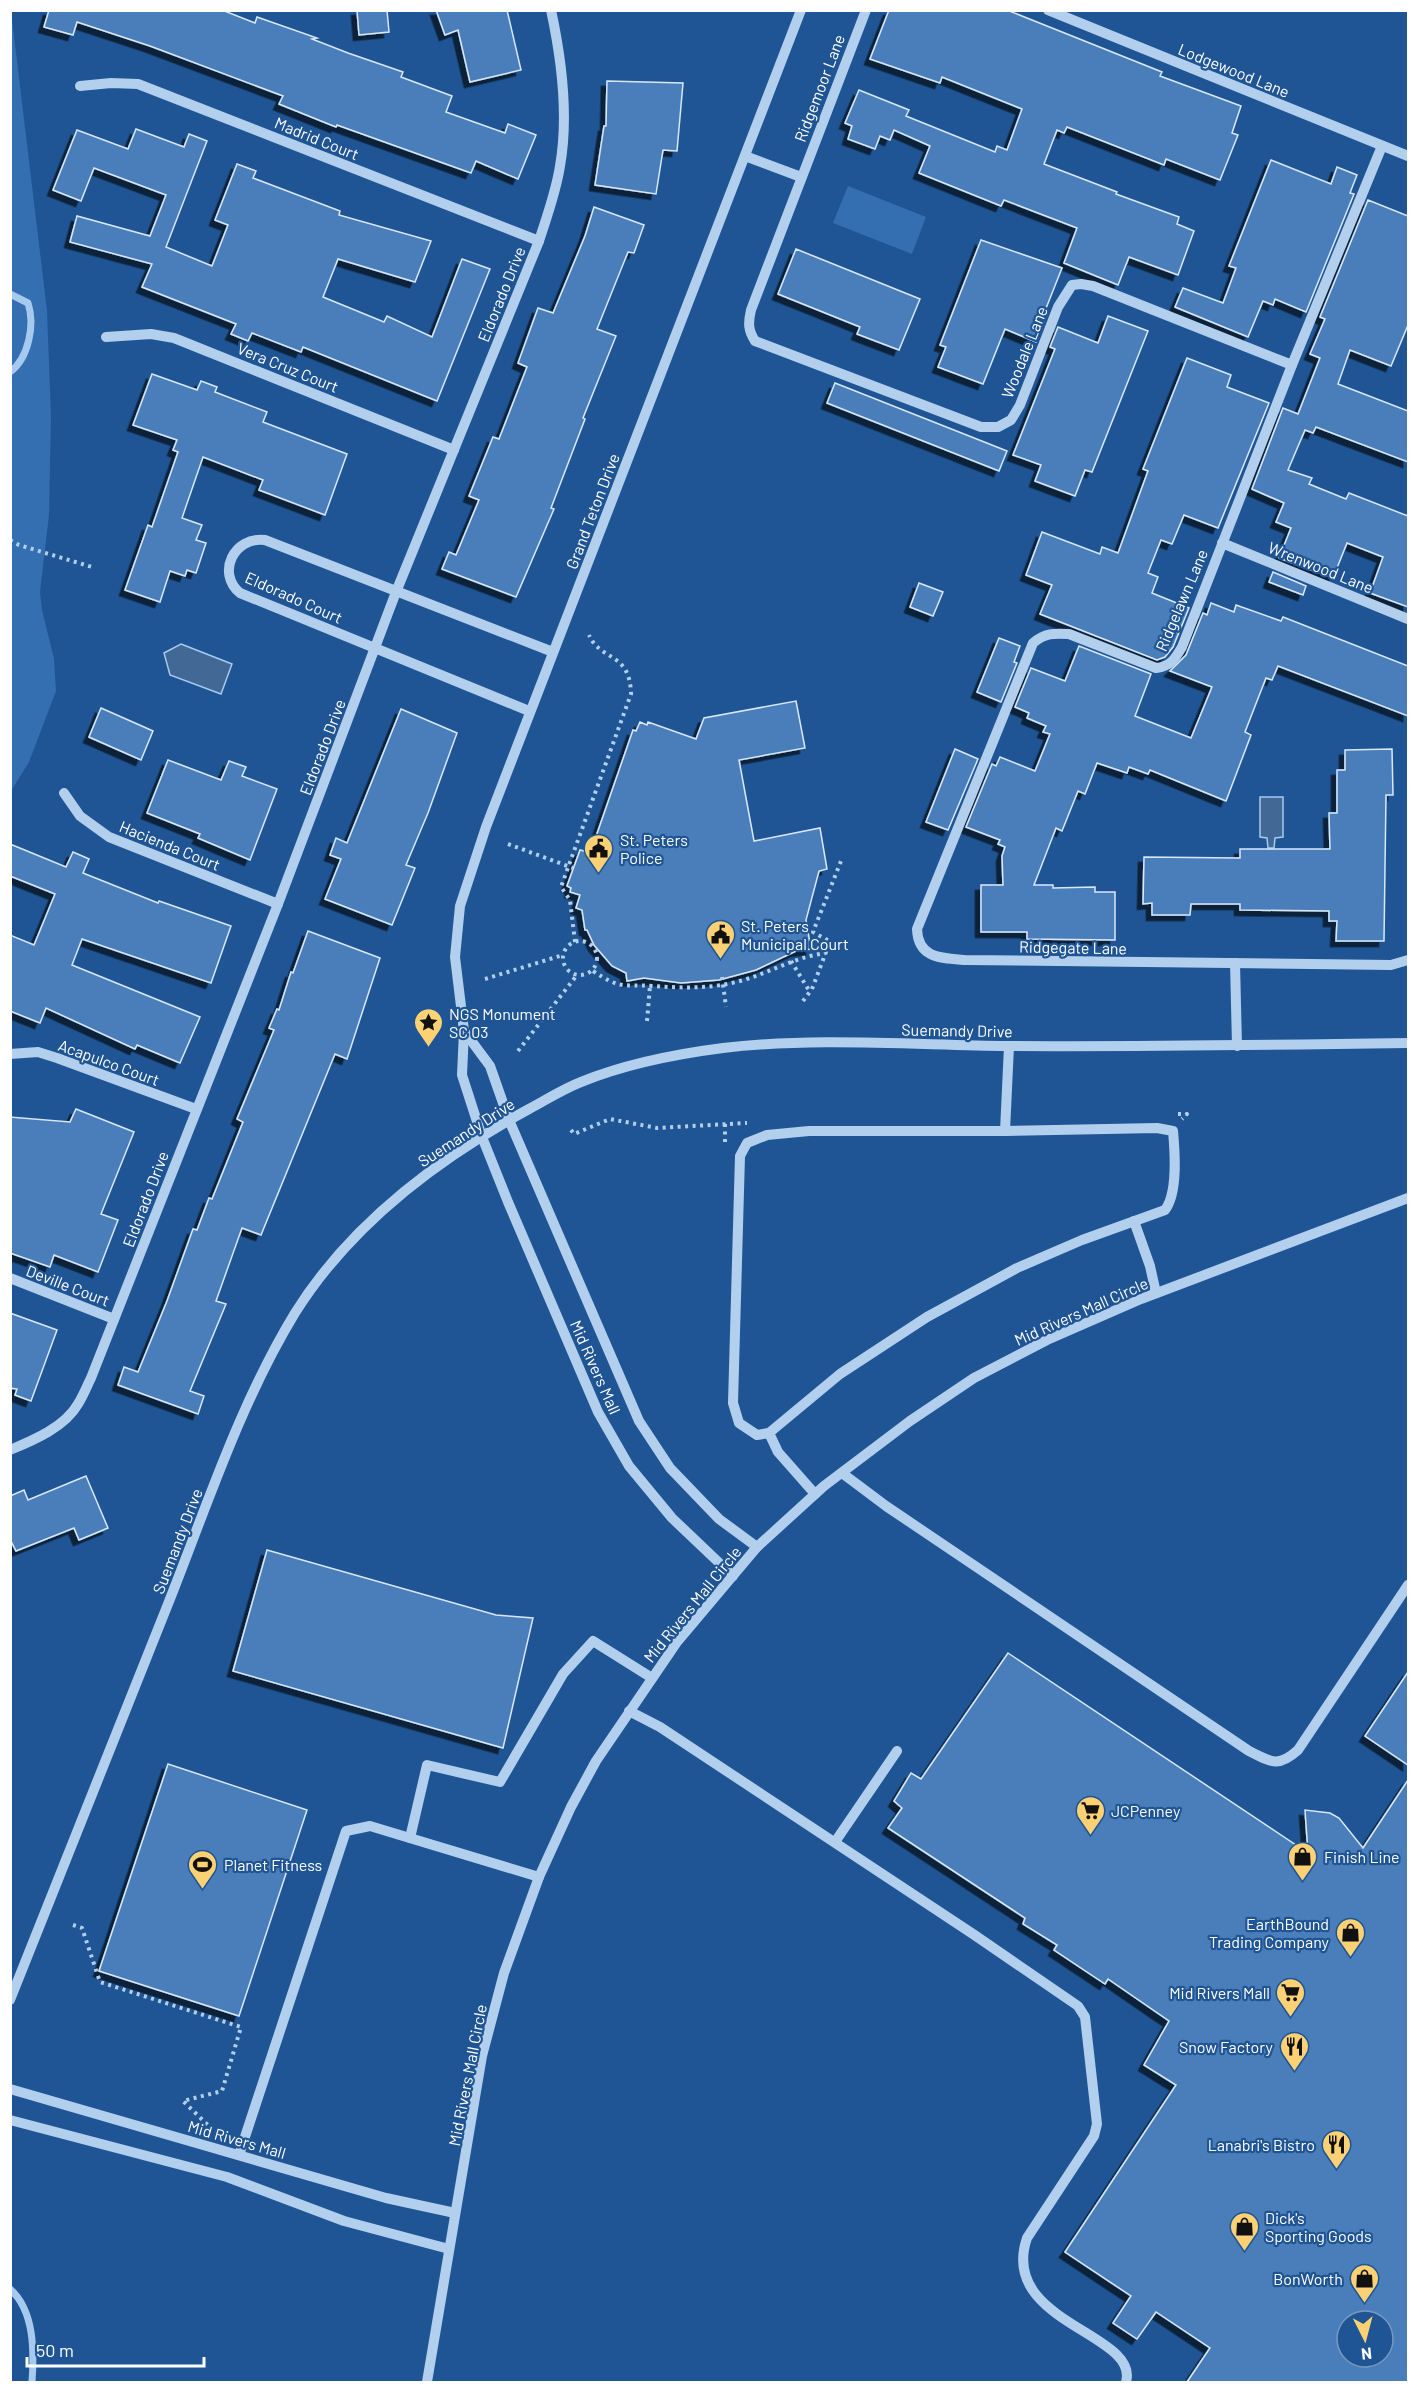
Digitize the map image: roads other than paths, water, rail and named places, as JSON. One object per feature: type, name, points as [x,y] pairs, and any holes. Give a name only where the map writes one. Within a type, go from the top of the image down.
[{"type":"street","name":"Eldorado Drive","points":[[10,1450],[39,1438],[59,1424],[77,1406],[114,1319],[278,904],[396,592],[539,241],[557,182],[563,126],[563,88],[559,46],[551,10]]},
{"type":"street","name":"Grand Teton Drive","points":[[482,1137],[462,1075],[464,1031],[454,957],[460,906],[486,827],[529,711],[554,652],[801,10]]},
{"type":"street","name":"Ridgemoor Lane","points":[[750,333],[748,324],[751,310],[866,10]]},
{"type":"street","name":"Lodgewood Lane","points":[[1048,10],[1408,156]]},
{"type":"street","name":"Madrid Court","points":[[80,86],[111,83],[138,84],[539,241]]},
{"type":"street","name":"Ridgelawn Lane","points":[[918,942],[917,928],[1033,643],[1042,636],[1054,633],[1069,634],[1156,668],[1166,667],[1174,661],[1182,647],[1292,365],[1382,146]]},
{"type":"street","points":[[745,156],[801,177]]},
{"type":"street","name":"Woodale Lane","points":[[750,333],[755,341],[981,427],[998,427],[1011,420],[1020,405],[1058,307],[1072,285],[1093,286],[1292,365]]},
{"type":"street","name":"Vera Cruz Court","points":[[106,337],[151,334],[174,338],[454,450]]},
{"type":"street","name":"Eldorado Court","points":[[529,711],[240,593],[233,587],[229,577],[235,551],[248,541],[265,540],[554,652]]},
{"type":"street","name":"Wrenwood Lane","points":[[1222,543],[1408,619]]},
{"type":"street","name":"Hacienda Court","points":[[64,793],[80,816],[109,837],[278,904]]},
{"type":"street","name":"Ridgegate Lane","points":[[918,942],[923,950],[943,958],[965,960],[1391,965],[1408,960]]},
{"type":"street","points":[[1235,963],[1238,1046]]},
{"type":"street","name":"Grand Teton Drive","points":[[464,1031],[490,1066],[509,1120]]},
{"type":"street","name":"Suemandy Drive","points":[[10,2000],[195,1538],[237,1427],[280,1339],[319,1278],[370,1224],[434,1167],[509,1120],[580,1082],[630,1067],[716,1049],[791,1044],[1238,1046],[1408,1043]]},
{"type":"street","points":[[1005,1131],[1009,1046]]},
{"type":"street","name":"Acapulco Court","points":[[10,1054],[38,1052],[196,1110]]},
{"type":"street","name":"Mid Rivers Mall","points":[[509,1120],[639,1421],[670,1468],[719,1519],[757,1547]]},
{"type":"street","points":[[1157,1128],[1173,1131],[1175,1147],[1172,1201],[1165,1210],[1082,1240],[1017,1268],[927,1317],[840,1374],[768,1433],[757,1435],[739,1423],[733,1403],[740,1156],[747,1143],[767,1135],[809,1131],[1005,1131],[1157,1128]]},
{"type":"street","name":"Mid Rivers Mall","points":[[482,1137],[598,1412],[629,1466],[665,1509],[733,1576]]},
{"type":"street","name":"Mid Rivers Mall Circle","points":[[427,2382],[482,2056],[504,1973],[539,1877],[571,1807],[596,1761],[677,1642],[757,1547],[815,1494],[910,1421],[974,1378],[1047,1340],[1156,1293],[1408,1198]]},
{"type":"street","points":[[1134,1221],[1150,1266],[1156,1293]]},
{"type":"street","name":"Deville Court","points":[[10,1278],[114,1319]]},
{"type":"street","points":[[768,1433],[778,1452],[815,1494]]},
{"type":"street","points":[[842,1473],[886,1506],[1249,1751],[1275,1763],[1286,1760],[1298,1750],[1408,1585]]},
{"type":"street","points":[[410,1838],[427,1765],[500,1782],[563,1674],[593,1641],[652,1678]]},
{"type":"street","points":[[629,1711],[660,1727],[1078,2006],[1085,2017],[1097,2124],[1094,2136],[1027,2238],[1023,2251],[1023,2266],[1025,2278],[1037,2297],[1114,2353],[1125,2368],[1126,2382]]},
{"type":"street","points":[[835,1842],[897,1751]]},
{"type":"street","points":[[239,2155],[346,1830],[370,1826],[539,1877]]},
{"type":"street","name":"Mid Rivers Mall","points":[[10,2088],[386,2198],[455,2213]]},
{"type":"street","points":[[10,2120],[227,2177],[344,2221],[449,2249]]},
{"type":"waterway","points":[[10,294],[28,303],[31,321],[26,350],[17,366],[10,372]]},
{"type":"waterway","points":[[10,2289],[18,2298],[28,2320],[33,2346],[32,2382]]},
{"type":"place","name":"St. Peters Police","points":[[599,874]]},
{"type":"place","name":"St. Peters Municipal Court","points":[[720,960]]},
{"type":"place","name":"NGS Monument SC 03","points":[[428,1048]]},
{"type":"place","name":"JCPenney","points":[[1090,1836]]},
{"type":"place","name":"Finish Line","points":[[1303,1882]]},
{"type":"place","name":"Planet Fitness","points":[[203,1890]]},
{"type":"place","name":"EarthBound Trading Company","points":[[1350,1958]]},
{"type":"place","name":"Mid Rivers Mall","points":[[1291,2018]]},
{"type":"place","name":"Snow Factory","points":[[1294,2072]]},
{"type":"place","name":"Lanabri's Bistro","points":[[1336,2170]]},
{"type":"place","name":"Dick's Sporting Goods","points":[[1244,2252]]},
{"type":"place","name":"BonWorth","points":[[1364,2304]]}]
